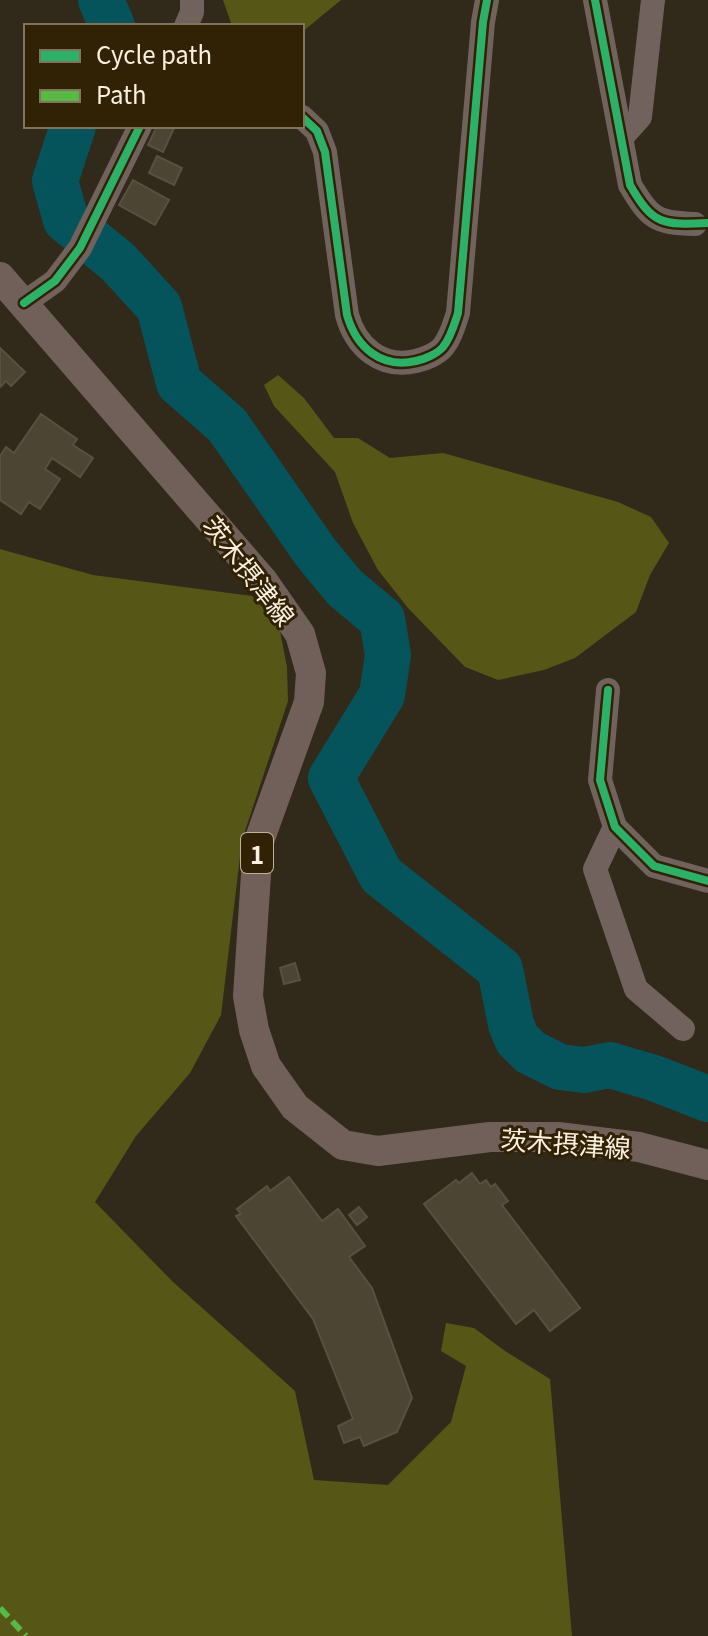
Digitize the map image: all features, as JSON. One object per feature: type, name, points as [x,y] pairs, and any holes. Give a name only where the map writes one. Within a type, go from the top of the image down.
[{"type":"main road","name":"茨木摂津線","points":[[0,277],[263,581],[300,634],[311,673],[309,702],[258,844],[248,996],[254,1030],[266,1066],[295,1107],[343,1145],[378,1151],[490,1137],[558,1137],[639,1147],[708,1165]]},
{"type":"street","points":[[187,24],[192,12],[192,0]]},
{"type":"street","points":[[304,119],[317,131],[325,152],[347,315],[352,332],[362,346],[380,358],[399,365],[421,360],[441,350],[458,313],[487,0]]},
{"type":"street","points":[[595,0],[630,185],[645,211],[668,223],[695,224]]},
{"type":"street","points":[[621,138],[640,117],[653,0]]},
{"type":"street","points":[[24,303],[55,281],[80,248],[139,128]]},
{"type":"street","points":[[608,690],[600,780],[615,827],[654,866],[708,881]]},
{"type":"street","points":[[615,827],[595,869],[636,989],[683,1029]]},
{"type":"shaded area","points":[[223,0],[341,0],[304,30],[304,24],[231,24]]},
{"type":"shaded area","points":[[278,375],[304,398],[334,438],[358,438],[390,458],[443,453],[618,502],[651,517],[669,543],[650,575],[636,612],[575,658],[544,670],[498,680],[465,667],[408,608],[378,570],[353,523],[335,472],[274,406],[264,385]]},
{"type":"shaded area","points":[[0,549],[93,575],[252,596],[279,626],[287,667],[288,701],[242,840],[221,1015],[190,1073],[136,1136],[95,1202],[172,1281],[295,1391],[314,1480],[388,1485],[451,1422],[466,1366],[441,1351],[446,1323],[474,1328],[550,1379],[572,1636],[0,1636]]},
{"type":"building","points":[[156,128],[174,128],[163,152],[148,145]]},
{"type":"building","points":[[157,156],[182,168],[174,185],[149,173]]},
{"type":"building","points":[[133,180],[169,200],[155,225],[119,205]]},
{"type":"building","points":[[0,348],[25,372],[11,386],[6,381],[0,387]]},
{"type":"building","points":[[41,414],[77,439],[73,445],[93,458],[80,477],[52,458],[45,469],[60,479],[40,509],[29,502],[21,514],[0,500],[0,456],[6,447],[14,453]]},
{"type":"building","points":[[295,963],[300,980],[284,984],[280,968]]},
{"type":"building","points":[[472,1173],[480,1184],[486,1180],[491,1187],[495,1184],[508,1201],[502,1205],[580,1308],[550,1331],[534,1310],[516,1324],[424,1204],[456,1180],[459,1183]]},
{"type":"building","points":[[289,1177],[322,1221],[338,1209],[365,1246],[349,1257],[372,1288],[412,1398],[397,1432],[364,1446],[360,1437],[344,1443],[338,1426],[353,1419],[313,1319],[236,1216],[241,1214],[237,1209],[267,1186],[270,1191]]},
{"type":"building","points":[[359,1207],[367,1217],[357,1225],[349,1215]]},
{"type":"waterway","points":[[101,0],[111,24]]},
{"type":"waterway","points":[[72,128],[55,181],[66,220],[118,262],[159,307],[179,383],[227,425],[316,553],[345,588],[382,619],[388,655],[382,695],[331,778],[381,875],[500,969],[511,1024],[517,1039],[530,1052],[560,1067],[584,1070],[610,1065],[708,1099]]},
{"type":"marked path","points":[[0,1608],[26,1636]]},
{"type":"cycle path","points":[[304,119],[317,131],[325,152],[351,326],[364,346],[381,358],[403,363],[427,358],[443,347],[458,313],[487,0]]},
{"type":"cycle path","points":[[595,0],[630,185],[645,208],[660,220],[680,224],[708,223]]},
{"type":"cycle path","points":[[24,303],[55,281],[80,248],[139,128]]},
{"type":"cycle path","points":[[608,690],[600,780],[615,827],[654,866],[708,881]]}]
